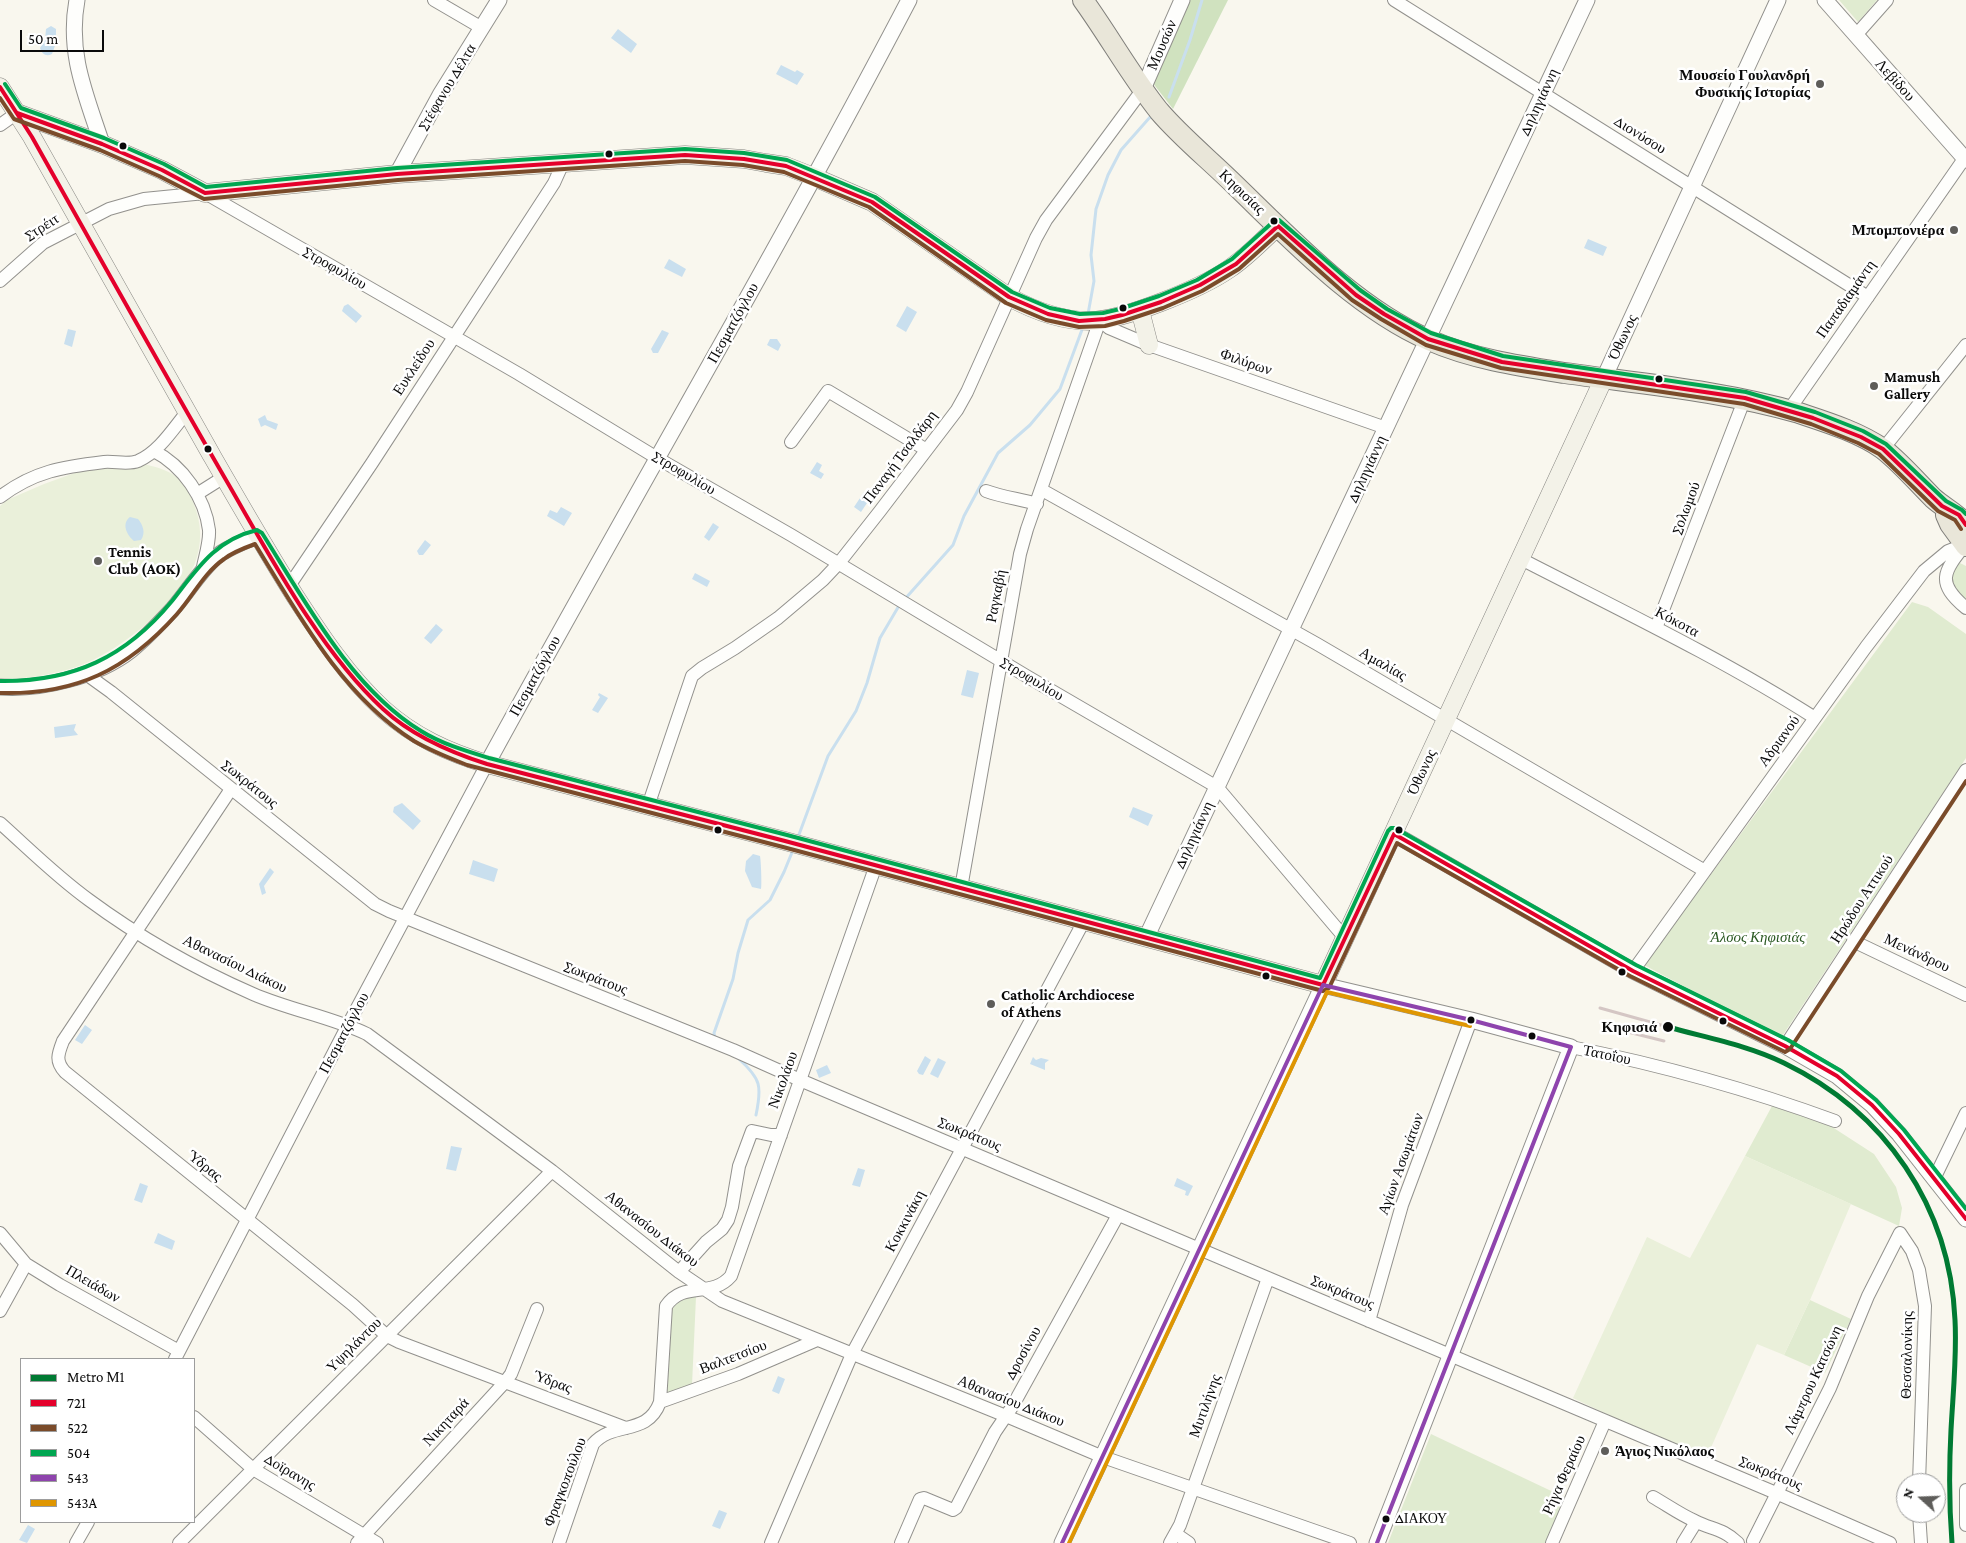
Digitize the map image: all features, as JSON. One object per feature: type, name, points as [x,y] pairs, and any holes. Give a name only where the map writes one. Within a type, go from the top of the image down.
[{"type":"main road","name":"Κηφισίας","points":[[1083,0],[1151,100],[1278,226],[1356,295],[1404,327],[1428,339],[1502,362],[1745,398],[1789,410],[1861,437],[1883,450],[1942,506],[1959,515],[1966,524]]},
{"type":"main road","name":"Τατοΐου","points":[[0,87],[80,223],[257,536],[310,620],[345,668],[382,707],[417,736],[452,753],[487,764],[876,865],[1323,985]]},
{"type":"main road","name":"Στροφυλίου","points":[[17,113],[102,144],[162,170],[205,194]]},
{"type":"main road","points":[[205,194],[397,174],[563,163],[685,156],[744,159],[786,166],[814,176],[872,202],[1009,297],[1046,313],[1079,320],[1100,320],[1140,310],[1207,282],[1244,259],[1278,226]]},
{"type":"main road","points":[[1140,310],[1149,345]]},
{"type":"main road","name":"Όθωνος","points":[[1323,985],[1604,378]]},
{"type":"main road","name":"Κηφισίας","points":[[1942,506],[1950,524],[1966,545]]},
{"type":"street","points":[[77,0],[75,21],[76,62],[102,144]]},
{"type":"street","points":[[434,0],[482,28]]},
{"type":"street","name":"Στέφανου Δέλτα","points":[[397,174],[440,95],[499,0]]},
{"type":"street","name":"Πεσματζόγλου","points":[[177,1355],[348,1025],[487,764],[814,176],[909,0]]},
{"type":"street","name":"Μουσών","points":[[1151,100],[1182,0]]},
{"type":"street","name":"Διονύσου","points":[[1394,0],[1868,297]]},
{"type":"street","name":"Δηληγιάννη","points":[[1146,938],[1587,0]]},
{"type":"street","name":"Όθωνος","points":[[1604,378],[1778,0]]},
{"type":"street","name":"Λεβίδου","points":[[1824,0],[1965,158]]},
{"type":"street","points":[[1856,35],[1886,0]]},
{"type":"street","name":"Παναγή Τσαλδάρη","points":[[648,806],[692,676],[778,618],[823,580],[839,563],[925,449],[957,410],[1046,220],[1151,100]]},
{"type":"street","points":[[0,124],[17,113]]},
{"type":"street","name":"Παπαδιαμάντη","points":[[1789,410],[1965,158]]},
{"type":"street","name":"Ευκλείδου","points":[[289,586],[372,463],[554,183],[563,163]]},
{"type":"street","name":"Στρέιτ","points":[[0,281],[43,243],[80,223],[128,202],[144,198],[205,194]]},
{"type":"street","name":"Στροφυλίου","points":[[205,194],[453,337],[1217,786],[1345,938]]},
{"type":"street","name":"Φιλύρων","points":[[1100,320],[1109,328],[1149,345],[1386,428]]},
{"type":"street","name":"Ραγκαβή","points":[[961,888],[1020,554],[1100,320]]},
{"type":"street","points":[[1883,450],[1966,345]]},
{"type":"street","points":[[791,442],[828,391],[925,449]]},
{"type":"street","name":"Σολωμού","points":[[1656,628],[1745,398]]},
{"type":"street","points":[[0,497],[28,480],[52,470],[107,462],[136,462],[154,451],[187,412]]},
{"type":"street","points":[[154,451],[167,458],[179,468],[204,508],[209,532],[202,572]]},
{"type":"street","points":[[197,494],[224,477]]},
{"type":"street","name":"Αμαλίας","points":[[1042,490],[1291,629],[1705,871]]},
{"type":"street","points":[[986,491],[1006,498],[1016,498],[1037,504]]},
{"type":"street","points":[[0,687],[23,687],[55,683],[86,674],[108,664],[130,651],[173,608],[217,556],[257,536]]},
{"type":"street","points":[[1966,545],[1948,568],[1946,580],[1948,590],[1966,608]]},
{"type":"street","name":"Αδριανού","points":[[1633,971],[1866,647],[1924,571],[1948,551],[1966,545]]},
{"type":"street","name":"Κόκοτα","points":[[1520,559],[1656,628],[1784,698],[1815,718]]},
{"type":"street","name":"Σωκράτους","points":[[86,674],[375,904],[733,1050],[1890,1543]]},
{"type":"street","name":"Ηρώδου Αττικού","points":[[1785,1046],[1966,770]]},
{"type":"street","name":"Ύδρας","points":[[231,789],[63,1041],[58,1055],[58,1064],[65,1072],[353,1305],[387,1336],[626,1428]]},
{"type":"street","name":"Αθανασίου Διάκου","points":[[0,823],[88,900],[135,932],[218,978],[253,994],[282,1006],[348,1025],[367,1034],[552,1171],[679,1272],[722,1302],[1103,1457],[1350,1543]]},
{"type":"street","points":[[1394,834],[1633,971],[1785,1046],[1837,1076],[1872,1105],[1899,1134],[1966,1219]]},
{"type":"street","name":"Νικολάου","points":[[704,1290],[718,1287],[731,1276],[876,865]]},
{"type":"street","name":"Κοκκινάκη","points":[[770,1543],[852,1354],[1084,921]]},
{"type":"street","name":"Μενάνδρου","points":[[1853,941],[1966,995]]},
{"type":"street","name":"Όθωνος","points":[[1062,1543],[1323,985]]},
{"type":"street","name":"Τατοΐου","points":[[1323,985],[1472,1020],[1570,1047],[1618,1056],[1704,1078],[1772,1098],[1835,1121]]},
{"type":"street","name":"Αγίων Ασωμάτων","points":[[1369,1321],[1402,1205],[1472,1020]]},
{"type":"street","points":[[1377,1543],[1570,1047]]},
{"type":"street","points":[[1934,1178],[1966,1113]]},
{"type":"street","points":[[679,1272],[706,1242],[722,1229],[728,1220],[739,1166],[752,1131],[771,1135],[781,1134]]},
{"type":"street","name":"Υψηλάντου","points":[[179,1543],[552,1171]]},
{"type":"street","name":"Δροσίνου","points":[[901,1543],[920,1499],[924,1498],[948,1510],[956,1508],[1118,1215]]},
{"type":"street","name":"Πλειάδων","points":[[0,1234],[26,1264],[177,1355]]},
{"type":"street","name":"Θεσσαλονίκης","points":[[1900,1234],[1912,1251],[1919,1270],[1924,1306],[1919,1473]]},
{"type":"street","name":"Λάμπρου Κατσώνη","points":[[1753,1540],[1830,1388],[1868,1296],[1900,1234]]},
{"type":"street","points":[[0,1311],[26,1264]]},
{"type":"street","name":"Μυτιλήνης","points":[[1173,1539],[1268,1278]]},
{"type":"street","points":[[660,1402],[666,1306],[679,1293],[704,1290]]},
{"type":"street","name":"Νικηταρά","points":[[360,1539],[505,1382],[511,1374],[537,1309]]},
{"type":"street","name":"Βαλτετσίου","points":[[660,1402],[675,1395],[738,1374],[817,1340]]},
{"type":"street","name":"Φραγκοπούλου","points":[[559,1543],[593,1444],[607,1432],[637,1425],[652,1417],[660,1402]]},
{"type":"street","name":"Δοϊρανης","points":[[195,1418],[253,1469],[360,1539],[377,1543]]},
{"type":"street","name":"Ρήγα Φεραίου","points":[[1552,1543],[1605,1420]]},
{"type":"street","points":[[1966,1490],[1966,1525]]},
{"type":"street","points":[[1653,1497],[1696,1522],[1728,1534],[1738,1543]]},
{"type":"street","points":[[1683,1543],[1696,1522]]},
{"type":"street","points":[[76,1543],[87,1523]]},
{"type":"street","points":[[1920,1523],[1921,1543]]},
{"type":"street","points":[[1173,1539],[1189,1543]]},
{"type":"green space","points":[[1187,0],[1228,0],[1173,109],[1152,82]]},
{"type":"green space","points":[[1839,0],[1877,0],[1858,22]]},
{"type":"green space","name":"Tennis Club (AOK)","points":[[139,463],[176,476],[187,489],[196,510],[200,525],[199,549],[191,572],[183,586],[142,628],[94,660],[49,674],[0,679],[0,506],[7,500],[80,471]]},
{"type":"green space","points":[[1960,563],[1966,566],[1966,602],[1957,594],[1951,577],[1956,566]]},
{"type":"green space","name":"Άλσος Κηφισιάς","points":[[1912,602],[1928,607],[1966,634],[1966,758],[1781,1038],[1644,965]]},
{"type":"green space","points":[[1772,1106],[1826,1123],[1874,1154],[1896,1187],[1902,1208],[1899,1226],[1745,1156]]},
{"type":"green space","points":[[1745,1156],[1851,1204],[1784,1355],[1757,1344],[1705,1461],[1573,1398],[1647,1237],[1690,1258]]},
{"type":"green space","points":[[688,1297],[696,1297],[692,1385],[667,1393],[671,1311],[675,1304]]},
{"type":"green space","points":[[1810,1300],[1851,1319],[1825,1373],[1784,1355]]},
{"type":"green space","points":[[1431,1434],[1566,1498],[1546,1543],[1388,1543]]},
{"type":"water","points":[[51,26],[56,29],[56,43],[52,54],[46,55],[40,48],[45,40],[46,29]]},
{"type":"water","points":[[618,29],[637,44],[631,53],[611,38]]},
{"type":"water","points":[[781,65],[804,74],[797,85],[776,74]]},
{"type":"water","points":[[1588,239],[1607,247],[1603,256],[1584,248]]},
{"type":"water","points":[[669,259],[686,269],[682,277],[664,268]]},
{"type":"water","points":[[348,304],[362,316],[356,323],[342,311],[344,306]]},
{"type":"water","points":[[907,306],[917,312],[906,332],[896,326]]},
{"type":"water","points":[[68,329],[76,331],[72,347],[64,344]]},
{"type":"water","points":[[662,330],[669,333],[658,353],[653,353],[651,349]]},
{"type":"water","points":[[770,339],[777,339],[781,345],[778,351],[767,345]]},
{"type":"water","points":[[265,415],[267,420],[278,424],[276,430],[265,425],[261,427],[258,419]]},
{"type":"water","points":[[817,462],[822,465],[819,471],[824,474],[821,479],[810,473]]},
{"type":"water","points":[[864,492],[869,493],[871,497],[861,512],[854,507]]},
{"type":"water","points":[[561,507],[572,513],[564,526],[547,516],[550,510],[557,513]]},
{"type":"water","points":[[130,517],[138,519],[141,524],[144,532],[141,540],[134,541],[127,533],[125,526]]},
{"type":"water","points":[[713,523],[719,527],[709,541],[704,537]]},
{"type":"water","points":[[425,540],[431,545],[423,555],[419,555],[417,551]]},
{"type":"water","points":[[695,573],[710,581],[707,587],[692,579]]},
{"type":"water","points":[[436,624],[443,630],[431,644],[424,638]]},
{"type":"water","points":[[967,670],[979,673],[973,698],[961,695]]},
{"type":"water","points":[[599,693],[608,698],[598,713],[592,710],[600,697]]},
{"type":"water","points":[[76,724],[74,730],[78,735],[55,738],[54,727]]},
{"type":"water","points":[[402,803],[421,821],[413,830],[393,812],[394,807]]},
{"type":"water","points":[[1133,807],[1153,815],[1148,826],[1129,817]]},
{"type":"water","points":[[753,854],[760,856],[761,889],[752,887],[745,871],[746,861]]},
{"type":"water","points":[[473,860],[498,869],[494,882],[469,874]]},
{"type":"water","points":[[270,868],[274,872],[264,886],[266,893],[262,895],[259,884]]},
{"type":"water","points":[[85,1025],[92,1030],[82,1044],[75,1040]]},
{"type":"water","points":[[925,1056],[931,1060],[923,1075],[917,1071]]},
{"type":"water","points":[[1033,1057],[1036,1060],[1041,1058],[1049,1060],[1045,1063],[1045,1070],[1030,1064]]},
{"type":"water","points":[[938,1058],[946,1062],[938,1078],[930,1074]]},
{"type":"water","points":[[827,1065],[831,1073],[819,1078],[816,1070]]},
{"type":"water","points":[[451,1146],[462,1148],[456,1171],[446,1169]]},
{"type":"water","points":[[858,1168],[865,1170],[860,1187],[852,1185]]},
{"type":"water","points":[[1177,1178],[1193,1186],[1188,1196],[1185,1195],[1186,1191],[1174,1186]]},
{"type":"water","points":[[140,1183],[148,1186],[142,1203],[134,1200]]},
{"type":"water","points":[[158,1233],[175,1241],[172,1250],[154,1243]]},
{"type":"water","points":[[778,1376],[785,1379],[779,1394],[772,1391]]},
{"type":"water","points":[[719,1510],[727,1513],[720,1529],[712,1526]]},
{"type":"water","points":[[28,1525],[35,1529],[27,1543],[19,1540]]},
{"type":"waterway","points":[[1169,97],[1190,40],[1202,0]]},
{"type":"waterway","points":[[1088,314],[1094,281],[1091,255],[1096,209],[1108,175],[1121,150],[1151,116]]},
{"type":"waterway","points":[[904,600],[953,545],[964,516],[998,453],[1030,425],[1060,389],[1083,327]]},
{"type":"waterway","points":[[797,840],[828,756],[856,711],[867,683],[880,638],[900,604]]},
{"type":"waterway","points":[[715,1039],[714,1033],[733,979],[738,953],[748,920],[770,900],[793,850]]},
{"type":"waterway","points":[[739,1059],[752,1072],[758,1084],[759,1097],[756,1115]]},
{"type":"railway","points":[[1600,1008],[1668,1027]]},
{"type":"railway","points":[[1628,1032],[1664,1041]]},
{"type":"metro line","name":"Μ1","points":[[1668,1027],[1756,1051],[1784,1063],[1820,1083],[1853,1108],[1881,1136],[1906,1167],[1925,1202],[1940,1239],[1950,1278],[1955,1320],[1950,1472],[1952,1543]]},
{"type":"transit line","name":"504","points":[[5,84],[21,108],[104,138],[164,164],[206,187],[397,168],[685,149],[744,153],[787,160],[875,197],[1012,292],[1050,308],[1080,314],[1103,313],[1120,309],[1159,296],[1197,280],[1232,259],[1274,221],[1279,220],[1360,290],[1387,309],[1431,333],[1503,356],[1746,392],[1815,412],[1863,431],[1886,444],[1946,501],[1966,514]]},
{"type":"transit line","name":"721","points":[[0,87],[32,137],[177,394],[297,600],[338,659],[360,685],[394,719],[419,735],[459,754],[487,764],[785,841],[1323,985],[1394,834],[1633,971],[1785,1046],[1837,1076],[1872,1105],[1899,1134],[1966,1219]]},
{"type":"transit line","name":"522","points":[[0,98],[14,119],[100,150],[159,176],[204,199],[398,180],[685,161],[743,165],[784,172],[869,207],[1006,303],[1046,320],[1079,327],[1105,326],[1124,321],[1163,308],[1202,291],[1239,269],[1278,234],[1352,300],[1426,345],[1501,368],[1744,404],[1811,424],[1858,443],[1879,454],[1938,511],[1955,520],[1961,529]]},
{"type":"transit line","name":"721","points":[[17,113],[102,144],[162,170],[205,193],[397,174],[685,155],[744,159],[786,166],[872,202],[1009,297],[1048,314],[1079,321],[1105,319],[1122,315],[1161,302],[1200,285],[1236,264],[1278,226],[1356,295],[1384,314],[1428,339],[1502,362],[1745,398],[1813,418],[1861,437],[1883,449],[1942,506],[1959,515],[1966,525]]},
{"type":"transit line","name":"504","points":[[0,681],[51,677],[74,671],[117,651],[154,621],[199,567],[218,548],[242,535],[257,530],[262,533],[313,614],[351,667],[396,713],[429,736],[489,758],[787,835],[1320,978],[1388,831],[1391,828],[1395,828],[1636,965],[1788,1040],[1841,1071],[1876,1100],[1904,1130],[1966,1209]]},
{"type":"transit line","name":"522","points":[[0,693],[53,689],[76,684],[119,664],[158,634],[217,565],[231,554],[255,544],[305,625],[343,677],[365,701],[388,722],[414,741],[467,765],[1323,991],[1329,988],[1397,843],[1630,976],[1785,1052],[1790,1049],[1966,781]]},
{"type":"transit line","name":"543","points":[[1062,1543],[1323,985],[1471,1020],[1571,1047],[1377,1543]]},
{"type":"transit line","name":"543A","points":[[1069,1543],[1327,992],[1470,1026]]},
{"type":"place","name":"Μουσείο Γουλανδρή Φυσικής Ιστορίας","points":[[1820,84]]},
{"type":"place","name":"Μπομπονιέρα","points":[[1954,230]]},
{"type":"place","name":"Mamush Gallery","points":[[1874,386]]},
{"type":"place","name":"Tennis Club (AOK)","points":[[98,561]]},
{"type":"place","name":"Catholic Archdiocese of Athens","points":[[991,1004]]},
{"type":"place","name":"Κηφισιά","points":[[1668,1027]]},
{"type":"place","name":"Άγιος Νικόλαος","points":[[1605,1451]]},
{"type":"place","name":"ΔΙΑΚΟΥ","points":[[1386,1519]]}]
